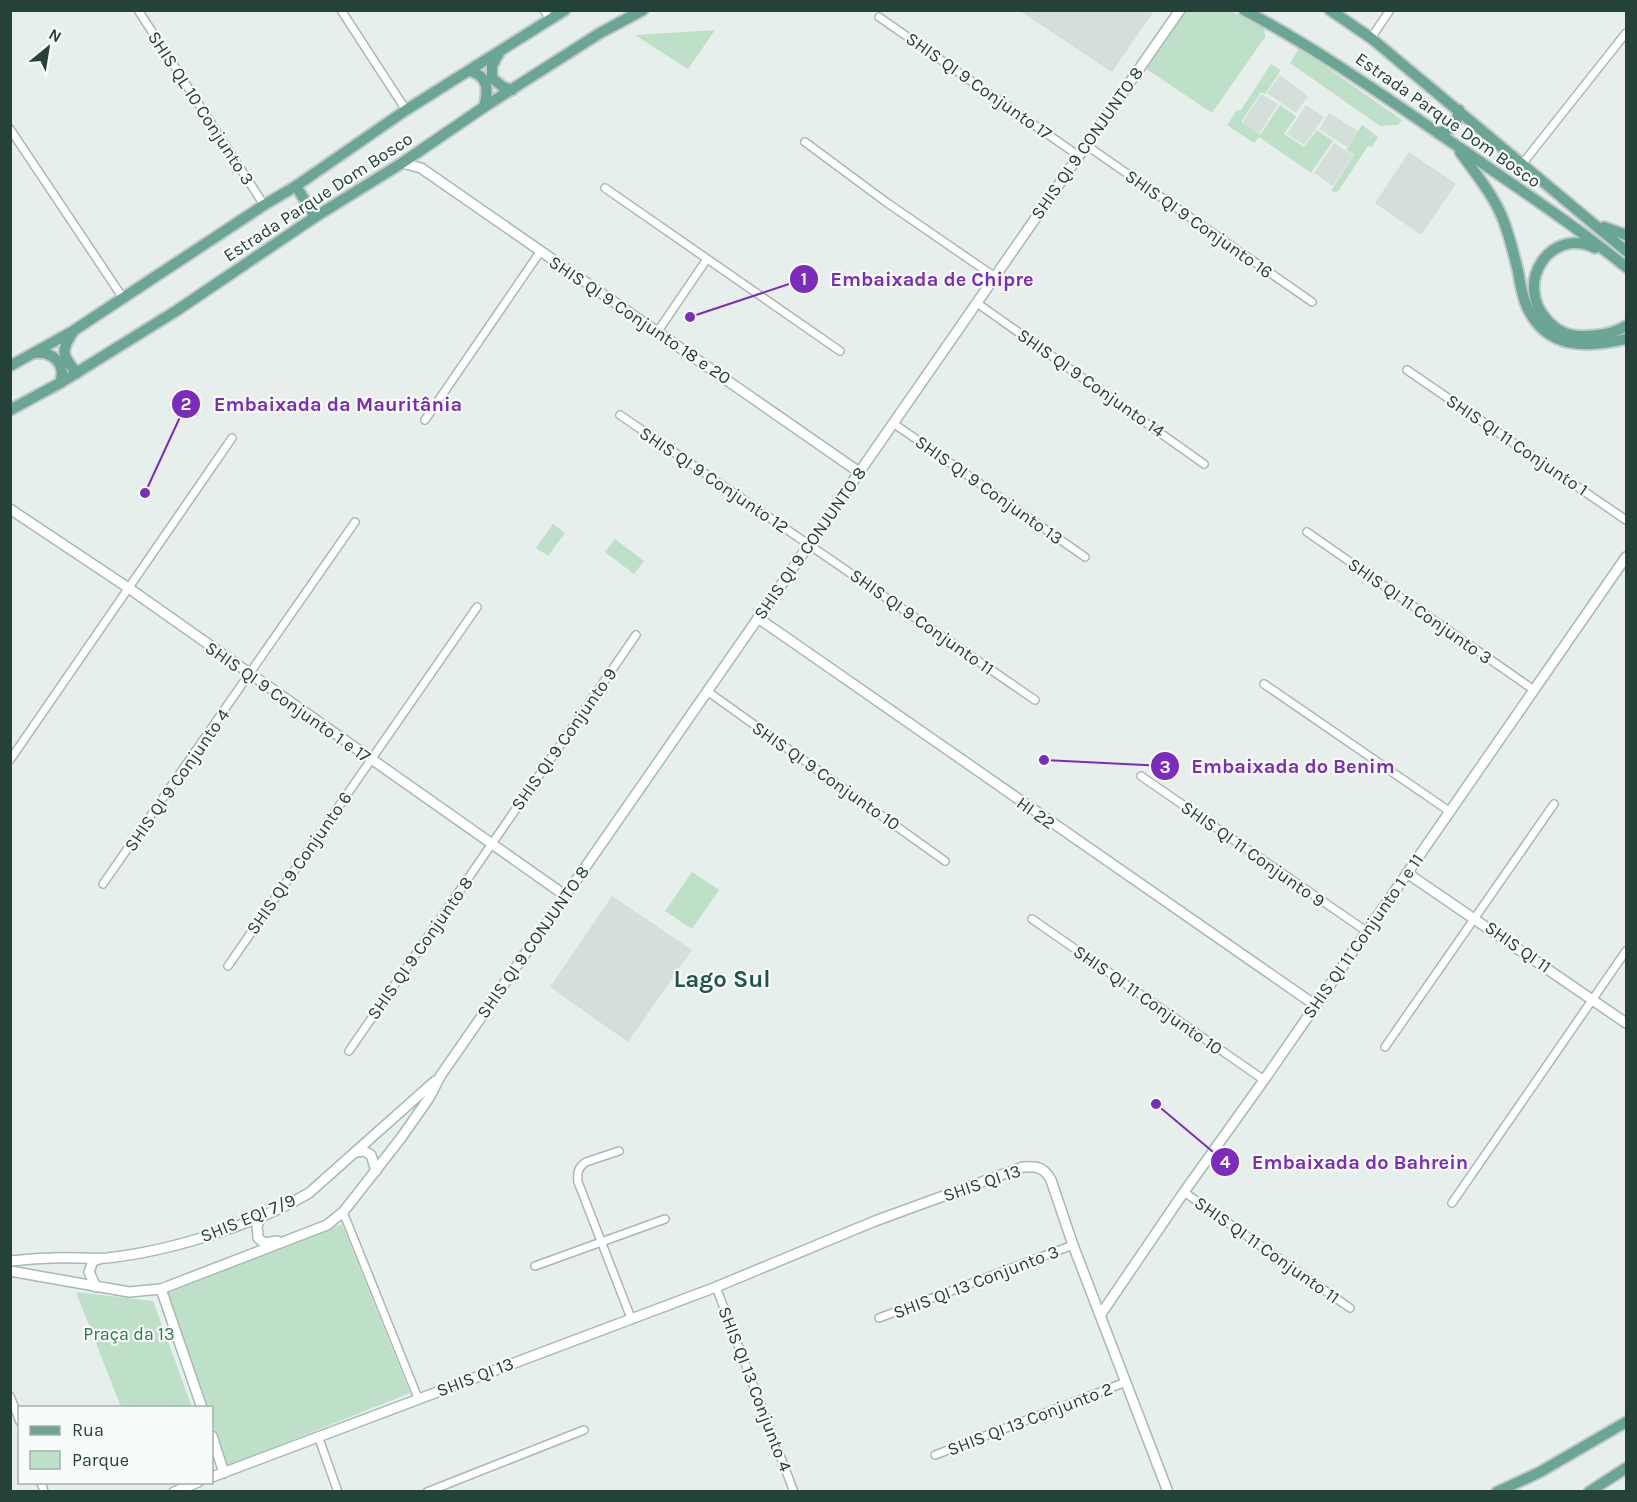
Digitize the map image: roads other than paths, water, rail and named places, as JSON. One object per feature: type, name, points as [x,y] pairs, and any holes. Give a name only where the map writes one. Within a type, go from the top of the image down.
[{"type":"main road","name":"Estrada Parque Dom Bosco","points":[[10,366],[73,331],[296,186],[406,110],[499,53],[547,15],[565,10]]},
{"type":"main road","name":"Estrada Parque Dom Bosco","points":[[10,410],[60,383],[176,311],[484,107],[600,33],[642,10]]},
{"type":"main road","name":"Estrada Parque Dom Bosco","points":[[1244,10],[1354,74],[1626,267]]},
{"type":"main road","name":"Estrada Parque Dom Bosco","points":[[1330,10],[1371,38],[1626,251]]},
{"type":"main road","points":[[499,53],[492,66],[492,78],[503,87],[512,90]]},
{"type":"main road","points":[[470,71],[480,75],[486,85],[487,96],[484,107]]},
{"type":"main road","points":[[1438,133],[1452,128],[1459,110]]},
{"type":"main road","points":[[1455,144],[1486,189],[1503,220],[1527,307],[1543,329],[1568,344],[1604,344],[1626,339]]},
{"type":"main road","points":[[296,186],[315,217]]},
{"type":"main road","points":[[1588,218],[1605,228],[1626,235]]},
{"type":"main road","points":[[1616,258],[1586,244],[1566,244],[1556,248],[1541,261],[1534,277],[1534,300],[1538,311],[1555,329],[1570,336],[1599,336],[1626,326]]},
{"type":"main road","points":[[73,331],[63,352],[76,373]]},
{"type":"main road","points":[[33,353],[48,354],[61,364],[63,372],[60,383]]},
{"type":"main road","points":[[1497,1491],[1540,1472],[1626,1422]]},
{"type":"main road","points":[[1596,1490],[1626,1468]]},
{"type":"street","name":"SHIS QL 10 Conjunto 3","points":[[138,10],[264,205]]},
{"type":"street","points":[[342,10],[406,110]]},
{"type":"street","name":"SHIS QI 9 CONJUNTO 8","points":[[441,1075],[1180,10]]},
{"type":"street","points":[[1371,38],[1390,10]]},
{"type":"street","name":"SHIS QI 9 Conjunto 17","points":[[879,17],[1079,156]]},
{"type":"street","points":[[1523,164],[1626,33]]},
{"type":"street","points":[[10,129],[123,298]]},
{"type":"street","points":[[805,142],[886,202],[995,277]]},
{"type":"street","name":"SHIS QI 9 Conjunto 16","points":[[1086,145],[1312,302]]},
{"type":"street","points":[[420,151],[418,162],[421,168]]},
{"type":"street","name":"SHIS QI 9 Conjunto 18 e 20","points":[[402,163],[421,168],[859,472]]},
{"type":"street","points":[[605,188],[840,351]]},
{"type":"street","points":[[425,420],[540,252]]},
{"type":"street","points":[[658,331],[707,259]]},
{"type":"street","name":"SHIS QI 9 Conjunto 14","points":[[977,303],[1204,464]]},
{"type":"street","name":"SHIS QI 11 Conjunto 1","points":[[1407,370],[1626,520]]},
{"type":"street","name":"SHIS QI 9 Conjunto 12","points":[[620,415],[809,544]]},
{"type":"street","name":"SHIS QI 9 Conjunto 13","points":[[893,423],[1085,557]]},
{"type":"street","points":[[10,760],[232,438]]},
{"type":"street","name":"SHIS QI 9 Conjunto 1 e 17","points":[[10,509],[129,589],[566,896]]},
{"type":"street","name":"SHIS QI 9 Conjunto 4","points":[[103,884],[355,522]]},
{"type":"street","name":"SHIS QI 11 Conjunto 3","points":[[1307,532],[1534,690]]},
{"type":"street","name":"SHIS QI 9 Conjunto 11","points":[[809,544],[1035,700]]},
{"type":"street","name":"SHIS QI 11 Conjunto 1 e 11","points":[[1101,1314],[1626,557]]},
{"type":"street","name":"SHIS QI 9 Conjunto 6","points":[[228,966],[477,607]]},
{"type":"street","name":"HI 22","points":[[758,618],[1315,1005]]},
{"type":"street","name":"SHIS QI 9 Conjunto 9","points":[[492,844],[636,634]]},
{"type":"street","points":[[1264,684],[1449,811]]},
{"type":"street","name":"SHIS QI 9 Conjunto 10","points":[[707,692],[945,861]]},
{"type":"street","name":"SHIS QI 11 Conjunto 9","points":[[1141,776],[1366,932]]},
{"type":"street","points":[[1385,1047],[1554,804]]},
{"type":"street","name":"SHIS QI 9 Conjunto 8","points":[[349,1052],[492,844]]},
{"type":"street","name":"SHIS QI 11","points":[[1407,873],[1475,917],[1626,1023]]},
{"type":"street","name":"SHIS QI 11 Conjunto 10","points":[[1032,919],[1264,1080]]},
{"type":"street","points":[[1452,1203],[1626,951]]},
{"type":"street","points":[[10,1271],[129,1292],[161,1290],[327,1225],[343,1212],[376,1171],[429,1098],[441,1075]]},
{"type":"street","name":"SHIS EQI 7/9","points":[[10,1261],[104,1258],[161,1249],[287,1206],[309,1193],[441,1075]]},
{"type":"street","points":[[357,1152],[363,1151],[370,1155],[376,1171]]},
{"type":"street","points":[[619,1151],[586,1162],[581,1165],[577,1175],[631,1318]]},
{"type":"street","name":"SHIS QI 13","points":[[213,1477],[716,1287],[875,1221],[1023,1167],[1033,1166],[1041,1168],[1051,1180],[1073,1245],[1168,1491]]},
{"type":"street","name":"SHIS QI 11 Conjunto 11","points":[[1184,1192],[1350,1308]]},
{"type":"street","points":[[343,1212],[418,1398]]},
{"type":"street","points":[[262,1216],[256,1230],[258,1238],[264,1243],[297,1238]]},
{"type":"street","points":[[535,1266],[665,1219]]},
{"type":"street","name":"SHIS QI 13 Conjunto 3","points":[[879,1318],[1073,1245]]},
{"type":"street","points":[[96,1287],[90,1277],[89,1267],[93,1261],[104,1258]]},
{"type":"street","name":"SHIS QI 13 Conjunto 4","points":[[716,1287],[794,1491]]},
{"type":"street","points":[[161,1290],[202,1406]]},
{"type":"street","name":"SHIS QI 13 Conjunto 2","points":[[935,1455],[1126,1382]]},
{"type":"street","points":[[10,1396],[18,1417]]},
{"type":"street","points":[[427,1491],[584,1430]]},
{"type":"street","points":[[318,1436],[338,1491]]},
{"type":"street","points":[[213,1439],[224,1473]]},
{"type":"street","points":[[174,1491],[193,1484]]},
{"type":"place","name":"Embaixada de Chipre","points":[[690,317]]},
{"type":"place","name":"Embaixada da Mauritânia","points":[[145,493]]},
{"type":"place","name":"Embaixada do Benim","points":[[1044,760]]},
{"type":"place","name":"Embaixada do Bahrein","points":[[1156,1104]]},
{"type":"district","name":"Lago Sul","points":[[722,979]]},
{"type":"park label","name":"Praça da 13","points":[[129,1334]]}]
